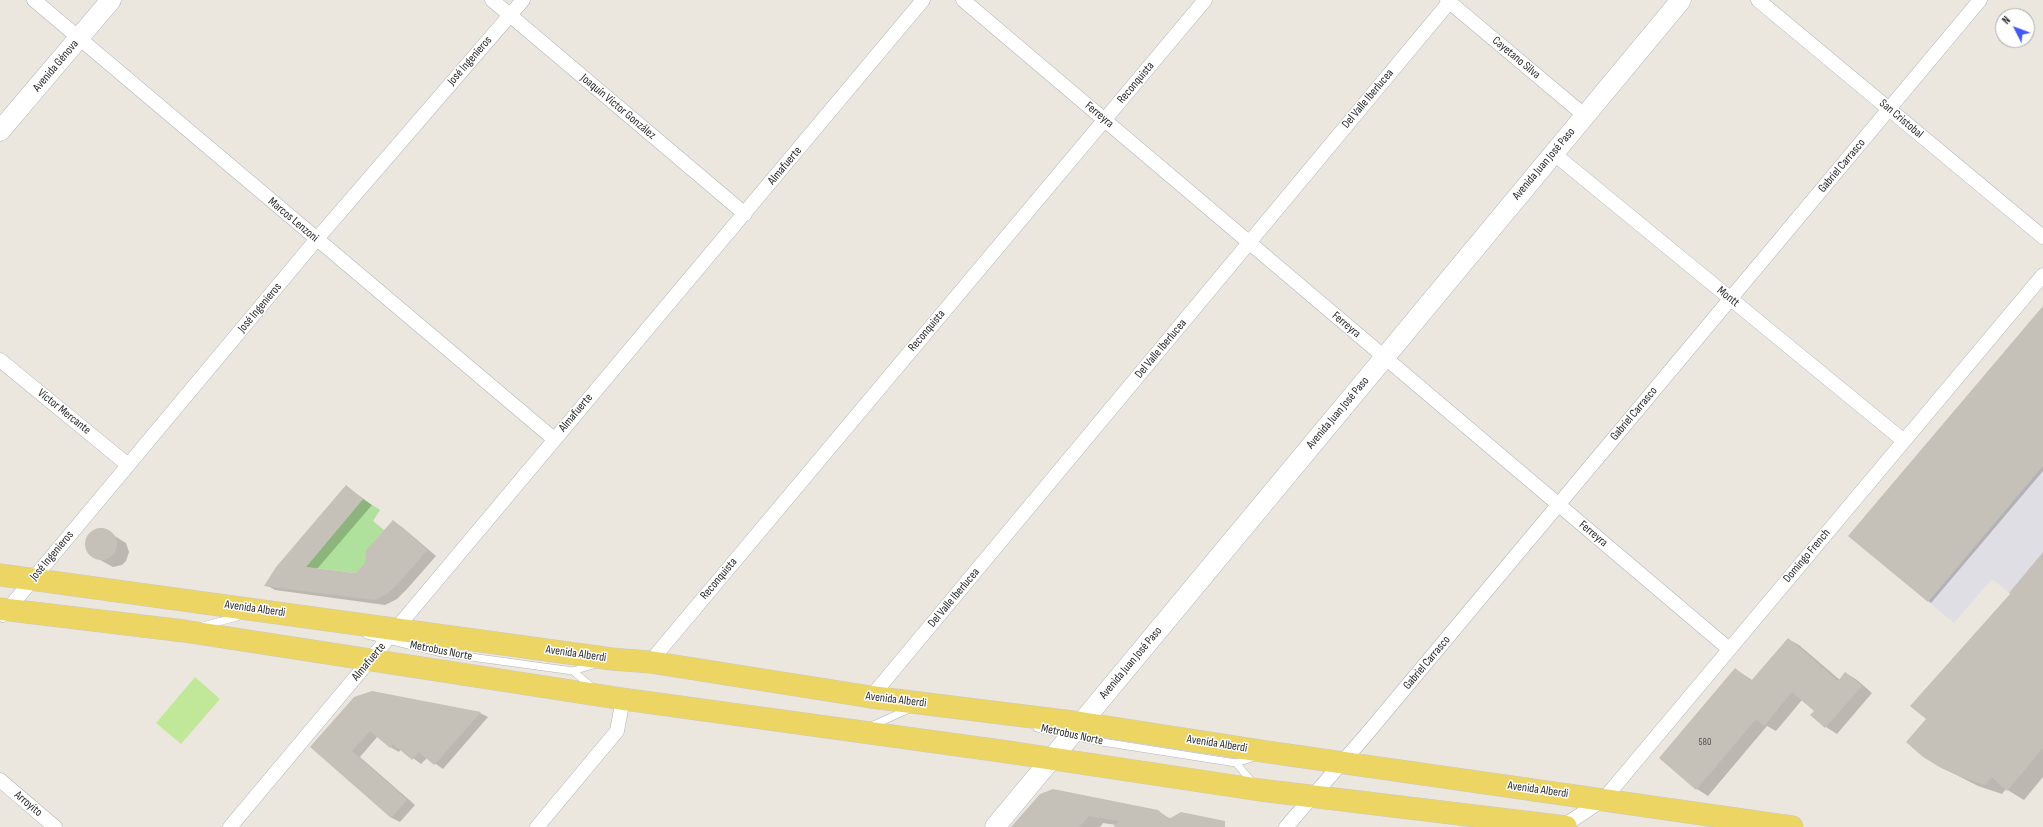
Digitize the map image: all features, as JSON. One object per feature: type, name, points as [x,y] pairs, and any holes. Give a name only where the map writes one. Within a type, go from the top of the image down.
[{"type":"main road","name":"Avenida Alberdi","points":[[0,575],[198,601],[392,635],[650,662],[1077,729],[1344,762],[1792,827]]},
{"type":"main road","points":[[2,612],[184,631],[601,696],[1053,758],[1260,790],[1566,827]]},
{"type":"street","name":"Marcos Lenzoni","points":[[34,0],[316,240],[554,439]]},
{"type":"street","name":"Avenida Génova","points":[[0,131],[111,0]]},
{"type":"street","name":"Joaquín Víctor González","points":[[492,0],[745,214]]},
{"type":"street","name":"José Ingenieros","points":[[2,612],[32,579],[316,240],[523,0]]},
{"type":"street","name":"Almafuerte","points":[[230,827],[923,0]]},
{"type":"street","name":"Ferreyra","points":[[963,0],[1729,649]]},
{"type":"street","name":"Reconquista","points":[[650,662],[1205,0]]},
{"type":"street","name":"Avenida Juan José Paso","points":[[995,827],[1681,0]]},
{"type":"street","name":"San Cristobal","points":[[1758,0],[2043,237]]},
{"type":"street","name":"Gabriel Carrasco","points":[[1286,827],[1344,762],[1980,0]]},
{"type":"street","name":"Cayetano Silva","points":[[1449,1],[1584,116]]},
{"type":"street","name":"Del Valle Iberlucea","points":[[871,697],[1449,1]]},
{"type":"street","name":"Montt","points":[[1553,153],[1904,441]]},
{"type":"street","name":"Domingo French","points":[[1562,827],[1604,799],[2043,275]]},
{"type":"street","name":"Víctor Mercante","points":[[0,360],[128,465]]},
{"type":"street","points":[[537,827],[617,731],[623,699]]},
{"type":"street","name":"Arroyito","points":[[0,780],[55,827]]},
{"type":"lane","points":[[184,631],[241,618],[198,601]]},
{"type":"lane","name":"Metrobus Norte","points":[[363,634],[392,635],[442,653],[573,671],[612,659]]},
{"type":"lane","points":[[573,671],[601,696]]},
{"type":"lane","points":[[859,731],[911,711],[871,697]]},
{"type":"lane","name":"Metrobus Norte","points":[[1028,727],[1077,729],[1102,742],[1236,763],[1268,752]]},
{"type":"lane","points":[[1236,763],[1260,790]]},
{"type":"shaded area","points":[[2043,306],[2043,621],[1992,579],[1954,623],[1848,536]]},
{"type":"green space","points":[[363,499],[380,510],[373,521],[384,530],[366,551],[370,560],[356,573],[306,567]]},
{"type":"green space","points":[[195,677],[220,699],[181,744],[156,723]]},
{"type":"building","points":[[2043,306],[2043,466],[1928,602],[1848,536]]},
{"type":"building","points":[[346,485],[363,499],[306,567],[356,573],[365,563],[366,550],[393,520],[427,550],[398,584],[387,594],[375,600],[264,586],[276,567]]},
{"type":"building","points":[[101,528],[110,531],[114,535],[117,544],[114,553],[110,557],[101,560],[92,557],[88,553],[85,544],[88,535],[92,531]]},
{"type":"building","points":[[2043,552],[2043,748],[2007,791],[1992,777],[1985,785],[1941,768],[1923,757],[1906,742],[1926,719],[1910,706],[2010,594],[2009,593]]},
{"type":"building","points":[[1788,638],[1838,681],[1845,672],[1862,686],[1825,728],[1810,715],[1814,711],[1792,692],[1764,726],[1756,719],[1696,790],[1659,758],[1735,668],[1751,681]]},
{"type":"building","points":[[372,691],[481,712],[434,765],[419,752],[412,760],[393,744],[390,748],[370,731],[352,751],[407,800],[391,818],[310,747],[354,697]]},
{"type":"building","points":[[1053,789],[1158,810],[1169,819],[1181,812],[1225,821],[1225,827],[1113,827],[1119,821],[1089,816],[1079,827],[1011,827],[1040,794]]}]
